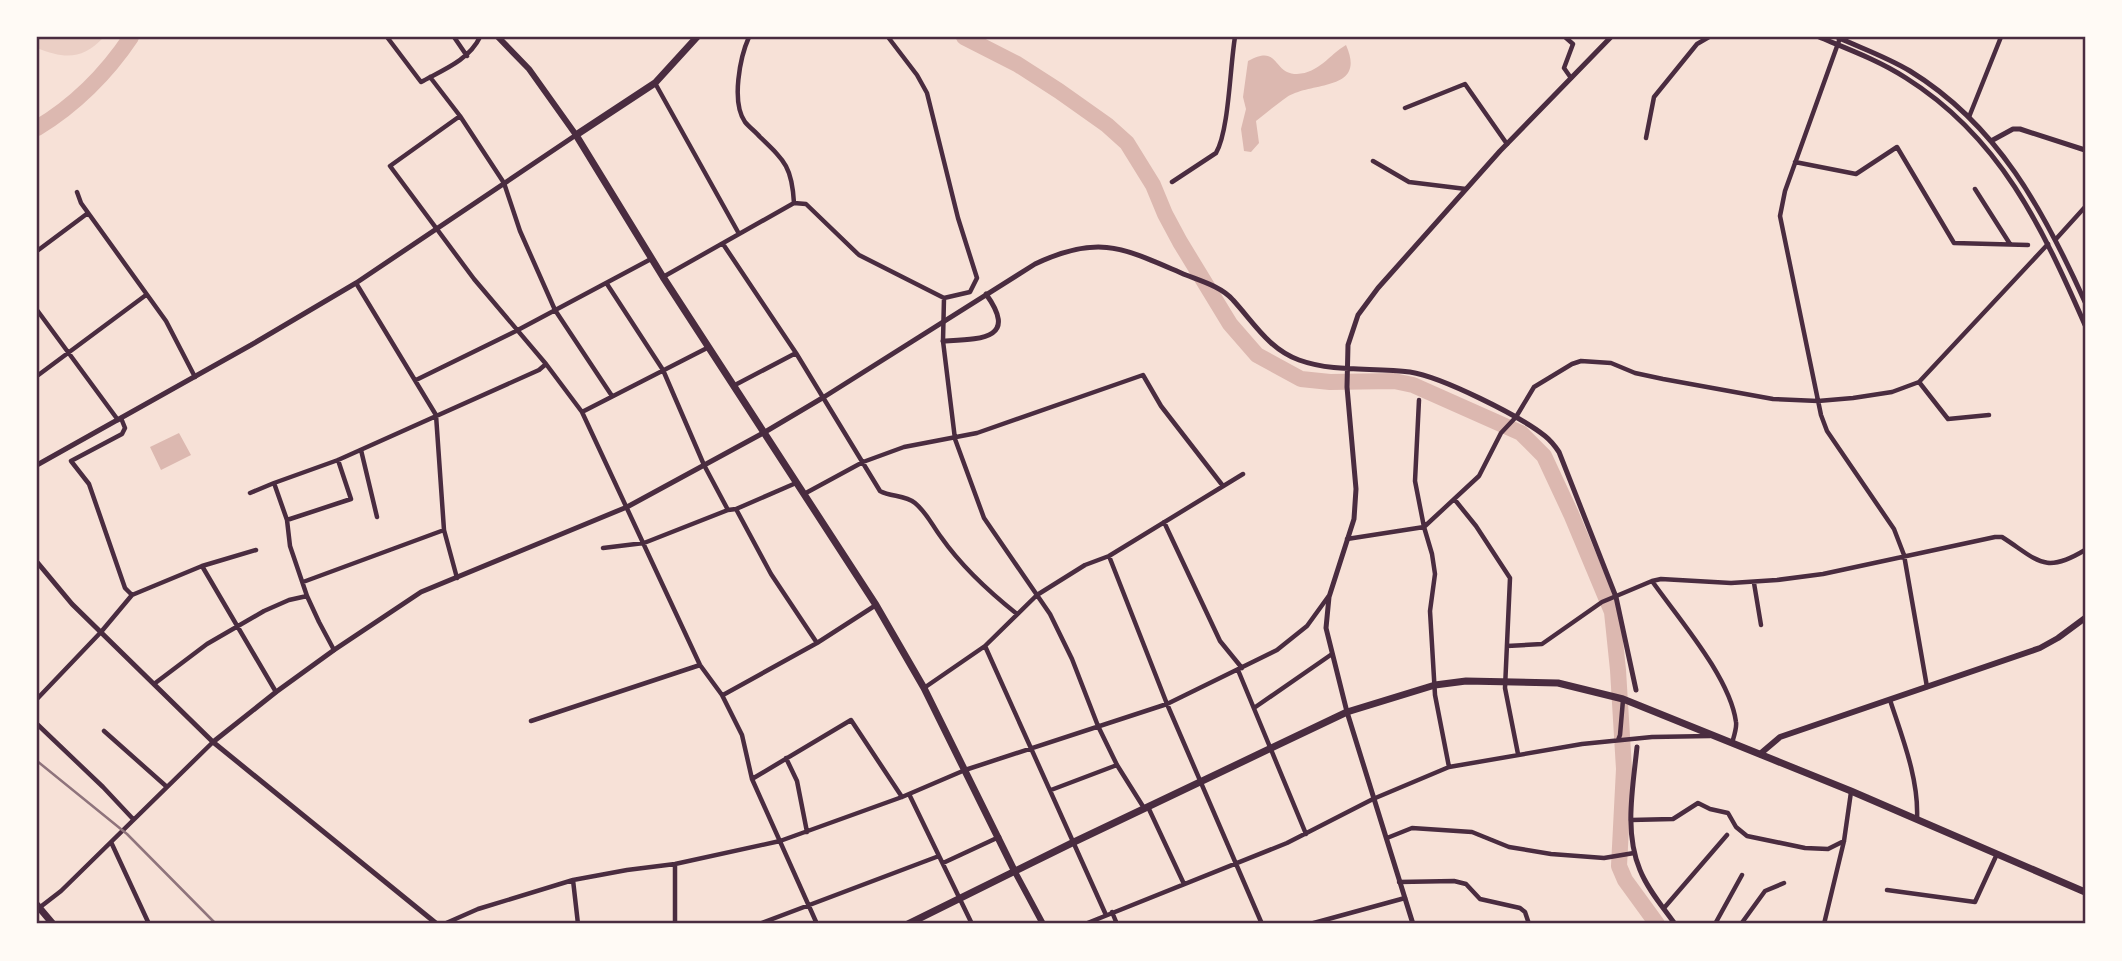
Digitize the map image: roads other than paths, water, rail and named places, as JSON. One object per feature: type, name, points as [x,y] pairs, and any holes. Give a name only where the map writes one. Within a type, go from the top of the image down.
[{"type":"main road","points":[[498,37],[529,69],[576,135],[663,277],[876,605],[924,688],[1043,924]]},
{"type":"main road","points":[[576,135],[655,83],[697,37]]},
{"type":"main road","points":[[1760,754],[1780,737],[2040,648],[2085,618]]},
{"type":"main road","points":[[908,924],[1347,712],[1435,685],[1466,681],[1558,683],[1623,699],[1851,791],[2085,892]]},
{"type":"main road","points":[[37,907],[50,921]]},
{"type":"street","points":[[387,37],[421,82],[467,55],[475,48],[480,37]]},
{"type":"street","points":[[454,37],[467,55]]},
{"type":"street","points":[[749,37],[742,52],[738,84],[738,101],[743,120],[787,164],[793,182],[794,203]]},
{"type":"street","points":[[663,277],[738,232],[794,203],[806,204],[859,255],[944,298],[970,292],[976,278],[927,93],[888,37]]},
{"type":"street","points":[[1172,182],[1219,149],[1224,130],[1235,37]]},
{"type":"street","points":[[1566,37],[1573,44],[1564,68],[1571,78]]},
{"type":"street","points":[[1413,924],[1347,712],[1325,628],[1329,597],[1354,519],[1356,489],[1347,387],[1348,345],[1358,315],[1378,288],[1507,144],[1611,37]]},
{"type":"street","points":[[1646,138],[1654,97],[1698,44],[1709,37]]},
{"type":"street","points":[[1819,37],[1838,40],[1908,69],[1939,90],[1969,118],[2013,166],[2056,239],[2085,302]]},
{"type":"street","points":[[1969,118],[2001,37]]},
{"type":"street","points":[[1838,40],[1785,191],[1780,216],[1818,401],[1827,431],[1894,529],[1904,555],[1928,687]]},
{"type":"street","points":[[1838,40],[1905,77],[1951,112],[1988,149],[2020,194],[2049,244],[2085,325]]},
{"type":"street","points":[[430,77],[460,116],[504,183],[520,231],[555,310],[612,396]]},
{"type":"street","points":[[655,83],[738,232]]},
{"type":"street","points":[[1405,108],[1465,84],[1507,144]]},
{"type":"street","points":[[460,116],[390,166],[436,230],[582,412],[700,664],[722,695],[742,735],[752,779],[817,924]]},
{"type":"street","points":[[1991,141],[2013,129],[2020,129],[2085,150]]},
{"type":"street","points":[[37,465],[356,283],[576,135]]},
{"type":"street","points":[[1795,162],[1856,174],[1897,147],[1954,243],[2028,245]]},
{"type":"street","points":[[1373,161],[1409,182],[1466,189]]},
{"type":"street","points":[[1975,189],[2011,244]]},
{"type":"street","points":[[76,192],[88,213],[166,321],[195,377]]},
{"type":"street","points":[[2056,239],[2085,207]]},
{"type":"street","points":[[37,251],[88,213]]},
{"type":"street","points":[[723,243],[824,397],[880,491],[912,501],[927,514],[941,538],[982,587],[1017,614]]},
{"type":"street","points":[[1347,539],[1424,527],[1479,476],[1501,433],[1516,417],[1534,387],[1572,364],[1588,360],[1611,363],[1635,373],[1773,399],[1818,401],[1892,392],[1919,382],[2049,244]]},
{"type":"street","points":[[37,907],[61,891],[213,742],[334,650],[421,592],[626,507],[824,397],[1035,264],[1084,246],[1136,252],[1212,286],[1232,298],[1260,333],[1286,353],[1325,367],[1412,373],[1434,378],[1516,417],[1548,438],[1559,452],[1616,597],[1636,690]]},
{"type":"street","points":[[416,380],[652,259]]},
{"type":"street","points":[[356,283],[436,415],[444,530],[457,578]]},
{"type":"street","points":[[607,284],[663,370],[704,465],[728,510]]},
{"type":"street","points":[[943,341],[976,339],[991,334],[998,327],[1000,319],[997,309],[986,294]]},
{"type":"street","points":[[37,376],[146,295]]},
{"type":"street","points":[[944,298],[943,341],[955,439],[984,517],[1050,614],[1117,765],[1146,808],[1184,884]]},
{"type":"street","points":[[37,310],[125,428],[122,434],[71,461],[89,484],[125,588],[132,595]]},
{"type":"street","points":[[582,412],[710,346]]},
{"type":"street","points":[[735,385],[796,353]]},
{"type":"street","points":[[250,493],[338,460],[539,370],[546,364]]},
{"type":"street","points":[[803,494],[863,462],[904,447],[977,433],[1143,375],[1161,405],[1223,486]]},
{"type":"street","points":[[1919,382],[1948,419],[1989,415]]},
{"type":"street","points":[[1419,400],[1415,481],[1435,574],[1430,611],[1435,685],[1448,767]]},
{"type":"street","points":[[360,450],[377,517]]},
{"type":"street","points":[[287,520],[351,499],[338,460]]},
{"type":"street","points":[[924,688],[985,646],[1037,596],[1085,565],[1109,556],[1243,474]]},
{"type":"street","points":[[603,548],[643,543],[736,509],[796,483]]},
{"type":"street","points":[[274,484],[287,520],[290,546],[307,596],[334,650]]},
{"type":"street","points":[[1455,500],[1476,526],[1510,578],[1505,681],[1518,754]]},
{"type":"street","points":[[736,509],[771,574],[817,643]]},
{"type":"street","points":[[1164,522],[1220,641],[1240,669],[1306,834]]},
{"type":"street","points":[[303,582],[444,530]]},
{"type":"street","points":[[1507,646],[1542,644],[1602,602],[1661,579],[1754,583],[1823,574],[1904,555],[2002,537],[2047,564],[2059,564],[2085,551]]},
{"type":"street","points":[[37,699],[132,595],[202,566],[256,550]]},
{"type":"street","points":[[1109,556],[1167,704],[1262,924]]},
{"type":"street","points":[[37,564],[72,604],[213,742],[437,924]]},
{"type":"street","points":[[202,566],[276,692]]},
{"type":"street","points":[[1652,581],[1714,669],[1729,696],[1737,724],[1732,743]]},
{"type":"street","points":[[1754,583],[1761,625]]},
{"type":"street","points":[[154,684],[188,656],[264,611],[289,600],[307,596]]},
{"type":"street","points":[[444,924],[478,909],[573,880],[676,864],[780,841],[902,797],[965,770],[1167,704],[1277,650],[1307,626],[1329,597]]},
{"type":"street","points":[[722,695],[817,643],[876,605]]},
{"type":"street","points":[[985,646],[1106,915]]},
{"type":"street","points":[[1254,708],[1332,654]]},
{"type":"street","points":[[531,721],[700,664]]},
{"type":"street","points":[[1617,740],[1620,735],[1623,699]]},
{"type":"street","points":[[1890,700],[1907,753],[1918,807],[1917,819]]},
{"type":"street","points":[[752,779],[851,720],[902,797]]},
{"type":"street","points":[[37,724],[103,787],[133,820]]},
{"type":"street","points":[[104,731],[167,787]]},
{"type":"street","points":[[1085,924],[1306,834],[1373,799],[1448,767],[1617,740],[1710,736]]},
{"type":"street","points":[[1637,747],[1631,800],[1634,853],[1646,883],[1675,924]]},
{"type":"street","points":[[786,758],[797,781],[807,832]]},
{"type":"street","points":[[1051,790],[1117,765]]},
{"type":"street","points":[[1824,924],[1844,841],[1851,791]]},
{"type":"street","points":[[909,794],[972,924]]},
{"type":"street","points":[[1631,820],[1673,819],[1698,803],[1728,813],[1736,827],[1747,836],[1805,848],[1828,849],[1844,841]]},
{"type":"street","points":[[1387,838],[1412,828],[1472,832],[1509,847],[1551,855],[1604,858],[1634,853]]},
{"type":"street","points":[[1664,908],[1727,835]]},
{"type":"street","points":[[943,863],[999,837]]},
{"type":"street","points":[[111,842],[149,924]]},
{"type":"street","points":[[1888,890],[1975,902],[1997,854]]},
{"type":"street","points":[[759,924],[939,856]]},
{"type":"street","points":[[674,924],[676,864]]},
{"type":"street","points":[[1716,924],[1742,874]]},
{"type":"street","points":[[573,880],[578,924]]},
{"type":"street","points":[[1399,882],[1454,881],[1466,884],[1480,899],[1520,908],[1529,924]]},
{"type":"street","points":[[1741,924],[1765,891],[1784,883]]},
{"type":"street","points":[[1310,924],[1405,898]]},
{"type":"street","points":[[1112,912],[1117,924]]},
{"type":"waterway","points":[[37,128],[64,110],[89,88],[131,37]]},
{"type":"waterway","points":[[964,37],[1017,64],[1059,91],[1107,125],[1127,143],[1153,185],[1180,242],[1230,324],[1257,355],[1301,379],[1330,382],[1394,381],[1413,385],[1521,433],[1544,456],[1612,612],[1624,769],[1619,866],[1625,880],[1657,924]]},
{"type":"railway","points":[[37,761],[127,834],[216,924]]}]
